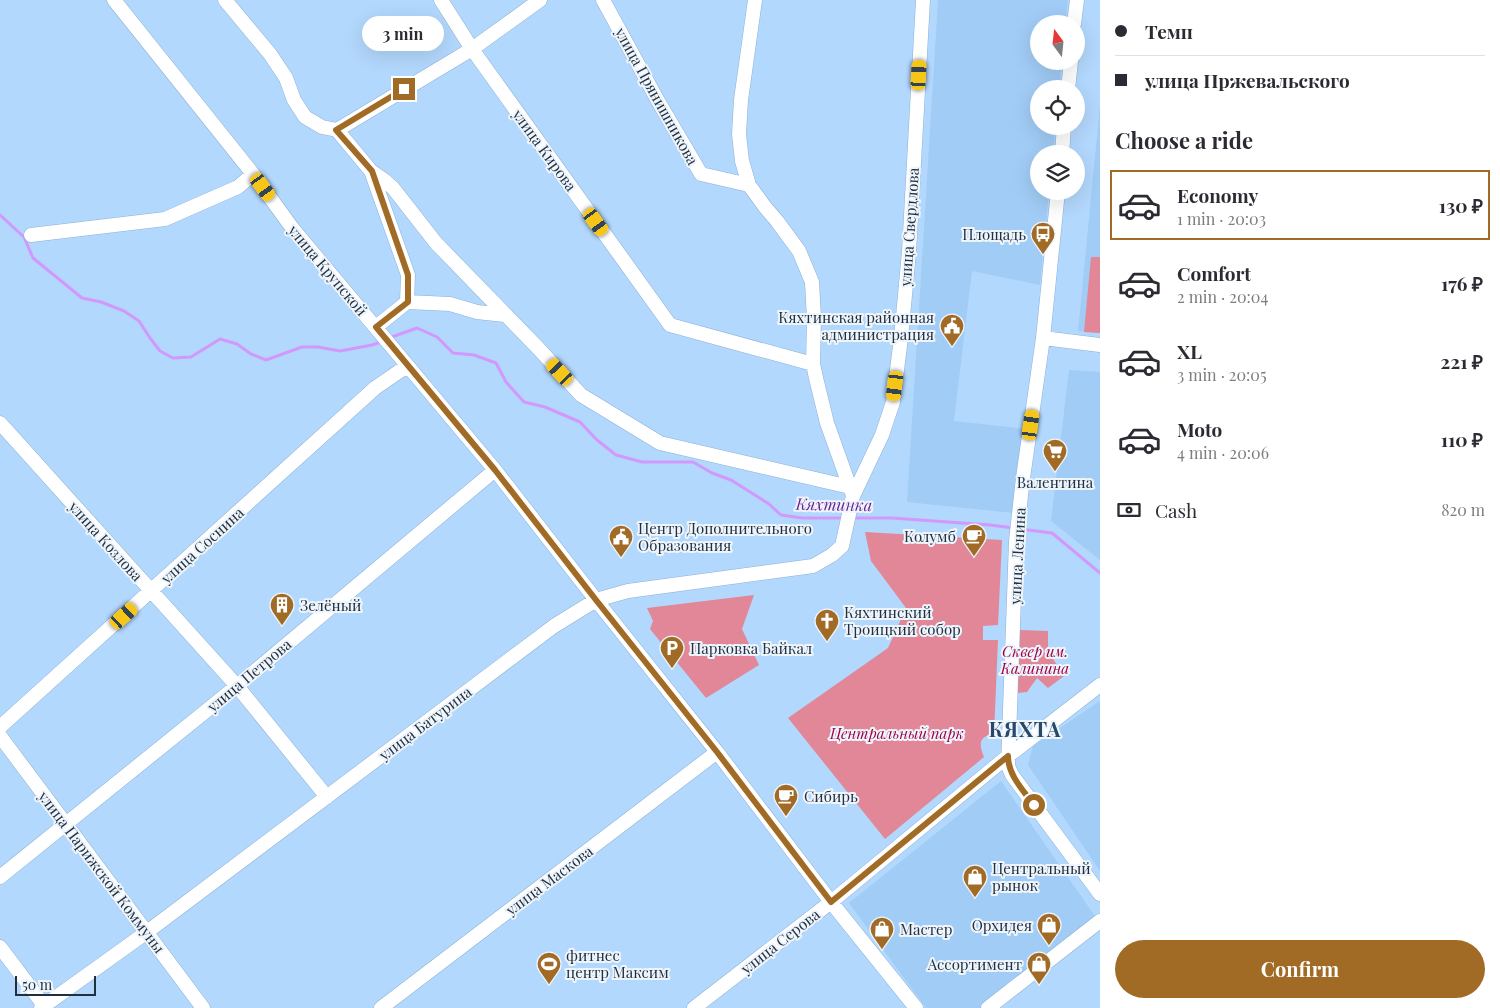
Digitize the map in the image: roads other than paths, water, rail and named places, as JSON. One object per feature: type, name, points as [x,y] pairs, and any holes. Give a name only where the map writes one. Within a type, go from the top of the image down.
[{"type":"street","name":"улица Крупской","points":[[114,0],[253,174],[293,229],[495,470],[717,752],[831,902],[916,1008]]},
{"type":"street","points":[[225,0],[270,54],[286,78],[294,100],[305,117],[322,127],[336,130],[372,171],[393,188],[436,243],[580,394],[660,443],[851,497]]},
{"type":"street","name":"улица Кирова","points":[[441,0],[472,49],[670,325],[814,364]]},
{"type":"street","points":[[336,130],[472,49],[540,0]]},
{"type":"street","name":"улица Прянишникова","points":[[603,0],[658,101],[701,174],[749,185]]},
{"type":"street","points":[[755,0],[741,100],[739,134],[742,161],[749,185],[799,251],[812,282],[814,364],[827,424],[851,497]]},
{"type":"street","name":"улица Свердлова","points":[[845,535],[851,497],[882,435],[893,402],[901,338],[908,252],[924,0]]},
{"type":"street","points":[[1075,15],[1077,0]]},
{"type":"street","points":[[372,171],[408,275],[408,302]]},
{"type":"street","points":[[31,235],[165,219],[238,187],[253,174]]},
{"type":"street","name":"улица Ленина","points":[[1057,200],[1043,338],[1017,523],[1008,766],[1012,775],[1100,894]]},
{"type":"street","points":[[376,327],[408,302],[450,304],[477,312],[505,316]]},
{"type":"street","points":[[1043,338],[1100,345]]},
{"type":"street","name":"улица Соснина","points":[[0,727],[376,388],[407,366]]},
{"type":"street","name":"улица Козлова","points":[[0,422],[5,432],[237,686],[327,797]]},
{"type":"street","name":"улица Петрова","points":[[0,876],[237,686],[495,470]]},
{"type":"street","name":"улица Батурина","points":[[44,1007],[147,932],[554,626],[596,600],[628,591],[813,566],[832,555],[842,546],[845,535]]},
{"type":"street","name":"улица Серова","points":[[694,1008],[831,902],[1008,756],[1100,685]]},
{"type":"street","name":"улица Парижской Коммуны","points":[[0,736],[203,1008]]},
{"type":"street","name":"улица Маскова","points":[[381,1008],[717,752]]},
{"type":"street","points":[[988,1008],[1100,921]]},
{"type":"street","points":[[0,947],[44,1007]]},
{"type":"waterway","name":"Кяхтинка","points":[[0,215],[24,237],[33,258],[82,298],[101,302],[124,311],[139,321],[160,351],[173,358],[191,357],[220,339],[237,344],[251,354],[266,360],[302,347],[318,347],[340,351],[381,342]]},
{"type":"waterway","name":"Кяхтинка","points":[[389,338],[417,328],[437,337],[453,353],[474,355],[496,363],[506,382],[524,402],[545,407],[580,422],[597,440],[616,455],[642,462],[693,462],[712,473],[731,480],[769,504],[781,515],[802,518],[845,518]]},
{"type":"waterway","name":"Кяхтинка","points":[[851,518],[892,518],[1014,528]]},
{"type":"waterway","name":"Кяхтинка","points":[[1020,529],[1052,533],[1100,573]]},
{"type":"place","name":"Площадь","points":[[1043,255]]},
{"type":"place","name":"Кяхтинская районная администрация","points":[[952,347]]},
{"type":"place","name":"Валентина","points":[[1055,472]]},
{"type":"place","name":"Колумб","points":[[974,557]]},
{"type":"place","name":"Центр Дополнительного Образования","points":[[621,558]]},
{"type":"place","name":"Зелёный","points":[[282,626]]},
{"type":"place","name":"Кяхтинский Троицкий собор","points":[[827,642]]},
{"type":"place","name":"Парковка Байкал","points":[[672,669]]},
{"type":"place","name":"Сибирь","points":[[786,817]]},
{"type":"place","name":"Центральный рынок","points":[[975,898]]},
{"type":"place","name":"Орхидея","points":[[1049,946]]},
{"type":"place","name":"Мастер","points":[[882,950]]},
{"type":"place","name":"фитнес центр Максим","points":[[549,985]]},
{"type":"place","name":"Ассортимент","points":[[1039,985]]},
{"type":"district","name":"КЯХТА","points":[[1025,728]]},
{"type":"park label","name":"Сквер им. Калинина","points":[[1035,660]]},
{"type":"park label","name":"Центральный парк","points":[[897,733]]}]
